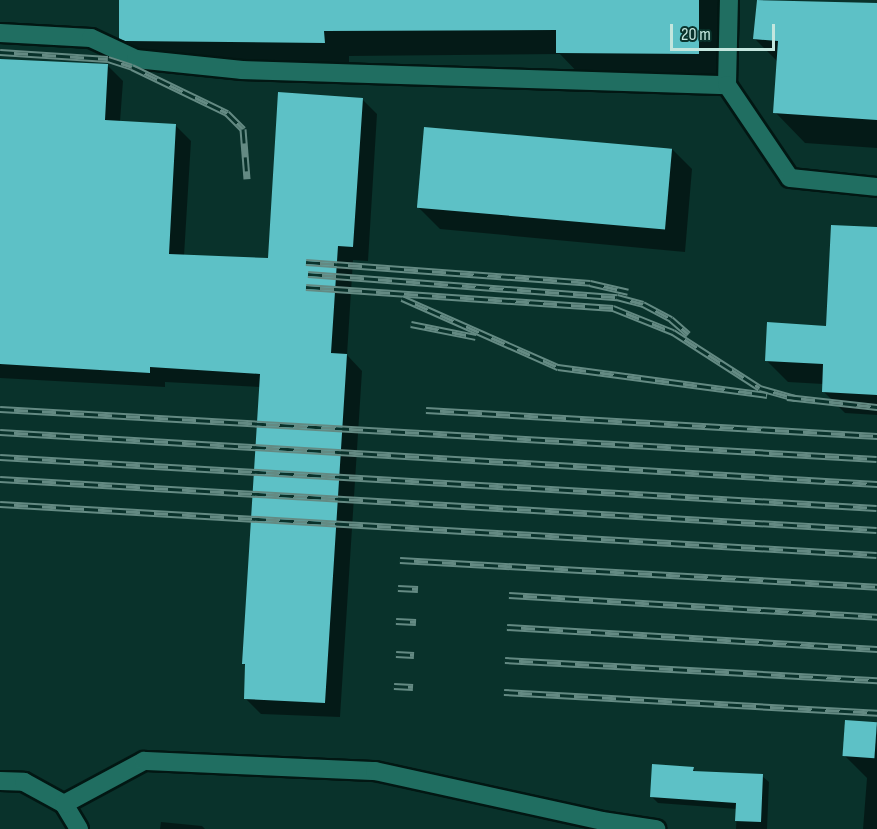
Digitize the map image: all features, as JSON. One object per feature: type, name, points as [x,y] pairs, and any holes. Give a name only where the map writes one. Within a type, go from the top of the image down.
[{"type":"lane","points":[[729,0],[727,85],[790,178],[877,187]]},
{"type":"lane","points":[[0,33],[91,38],[136,59],[242,70],[727,85]]},
{"type":"lane","points":[[64,804],[144,761],[375,771],[602,821],[656,829]]},
{"type":"lane","points":[[0,781],[24,782],[64,804],[79,829]]},
{"type":"building","points":[[119,0],[699,0],[699,54],[556,53],[556,30],[324,31],[325,43],[125,41],[119,39]]},
{"type":"building","points":[[757,0],[877,3],[877,120],[773,113],[778,41],[753,39]]},
{"type":"building","points":[[0,59],[108,64],[105,120],[176,124],[169,254],[268,258],[278,92],[363,98],[353,247],[338,246],[331,353],[347,354],[325,703],[244,699],[245,664],[242,664],[260,374],[150,367],[150,373],[0,364]]},
{"type":"building","points":[[424,127],[672,149],[665,229],[417,208]]},
{"type":"building","points":[[831,225],[877,227],[877,395],[822,392],[823,364],[765,361],[767,322],[826,326]]},
{"type":"building","points":[[845,720],[877,722],[874,758],[842,756]]},
{"type":"building","points":[[652,764],[694,767],[693,771],[763,774],[761,822],[735,821],[736,803],[650,797]]},
{"type":"railway","points":[[0,52],[108,59],[132,67],[227,113],[243,129],[247,179]]},
{"type":"railway","points":[[306,262],[590,283],[628,292]]},
{"type":"railway","points":[[308,274],[617,297],[643,304],[671,319],[688,334]]},
{"type":"railway","points":[[306,287],[613,308],[673,332],[760,388],[796,398]]},
{"type":"railway","points":[[402,298],[558,367],[767,395]]},
{"type":"railway","points":[[411,324],[476,337]]},
{"type":"railway","points":[[787,397],[877,407]]},
{"type":"railway","points":[[0,409],[877,459]]},
{"type":"railway","points":[[426,410],[877,436]]},
{"type":"railway","points":[[0,432],[877,484]]},
{"type":"railway","points":[[0,457],[877,508]]},
{"type":"railway","points":[[0,479],[877,530]]},
{"type":"railway","points":[[0,504],[877,555]]},
{"type":"railway","points":[[400,560],[877,587]]},
{"type":"railway","points":[[398,588],[418,589]]},
{"type":"railway","points":[[509,595],[877,617]]},
{"type":"railway","points":[[396,621],[416,622]]},
{"type":"railway","points":[[507,627],[877,649]]},
{"type":"railway","points":[[396,654],[414,655]]},
{"type":"railway","points":[[505,660],[877,680]]},
{"type":"railway","points":[[394,686],[413,687]]},
{"type":"railway","points":[[504,692],[877,713]]}]
